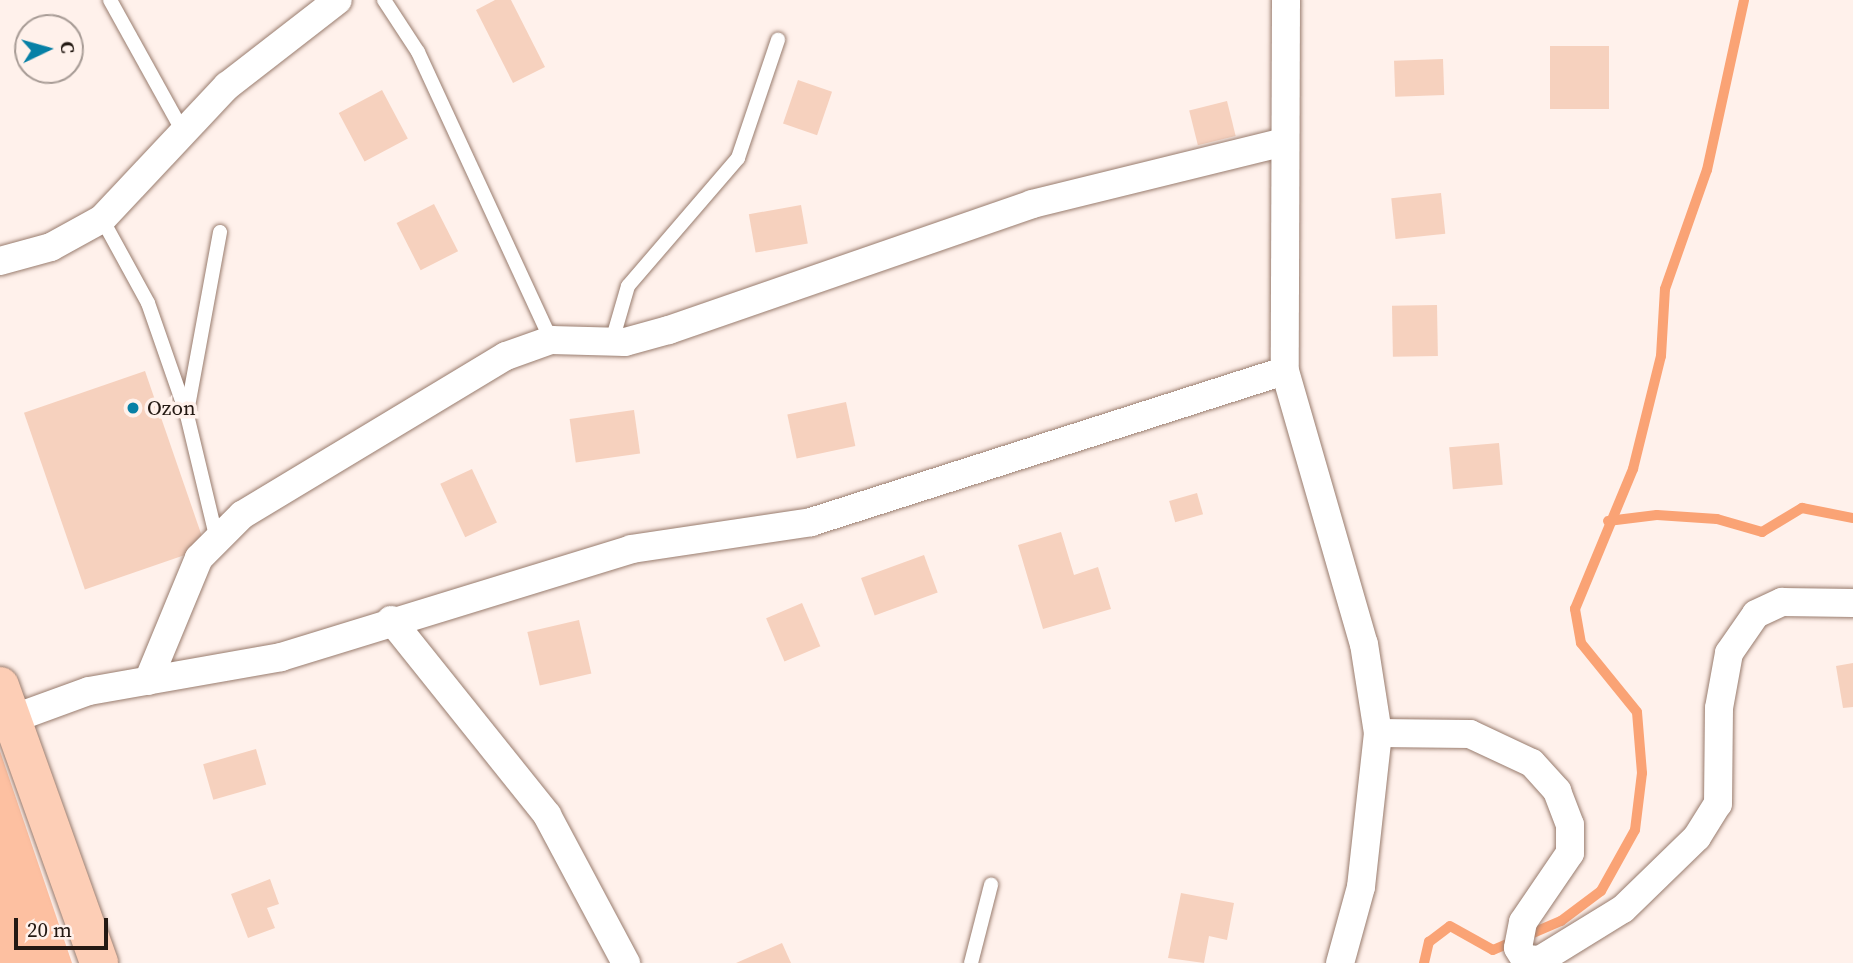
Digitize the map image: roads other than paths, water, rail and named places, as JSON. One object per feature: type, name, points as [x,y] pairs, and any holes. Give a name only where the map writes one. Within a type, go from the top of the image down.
[{"type":"main road","points":[[6,702],[99,963]]},
{"type":"street","points":[[0,261],[51,247],[102,219],[182,130],[227,86],[338,0]]},
{"type":"street","points":[[1286,0],[1285,371],[1364,644],[1378,733],[1362,887],[1340,963]]},
{"type":"street","points":[[148,681],[199,558],[242,515],[506,356],[551,340],[612,341],[669,330],[1032,204],[1285,142]]},
{"type":"street","points":[[6,702],[89,691],[281,657],[391,620],[631,549],[811,522],[1285,371]]},
{"type":"street","points":[[1378,733],[1470,734],[1532,763],[1557,791],[1570,825],[1570,853],[1523,922],[1518,948],[1525,959],[1540,960],[1623,909],[1698,837],[1718,804],[1719,708],[1729,653],[1756,614],[1782,602],[1853,603]]},
{"type":"street","points":[[391,620],[547,815],[626,963]]},
{"type":"lane","points":[[110,0],[182,130]]},
{"type":"lane","points":[[384,0],[418,52],[551,340]]},
{"type":"lane","points":[[612,341],[628,286],[738,158],[778,40]]},
{"type":"lane","points":[[102,219],[148,303],[187,415],[217,540]]},
{"type":"lane","points":[[187,415],[220,232]]},
{"type":"lane","points":[[971,963],[991,885]]},
{"type":"waterway","points":[[1424,963],[1429,942],[1450,926],[1493,950],[1561,921],[1601,891],[1635,830],[1642,773],[1637,712],[1581,643],[1575,609],[1633,469],[1661,356],[1665,289],[1707,170],[1744,0]]},
{"type":"waterway","points":[[1608,521],[1657,515],[1717,519],[1762,532],[1802,508],[1853,518]]},
{"type":"place","name":"Ozon","points":[[133,408]]}]
